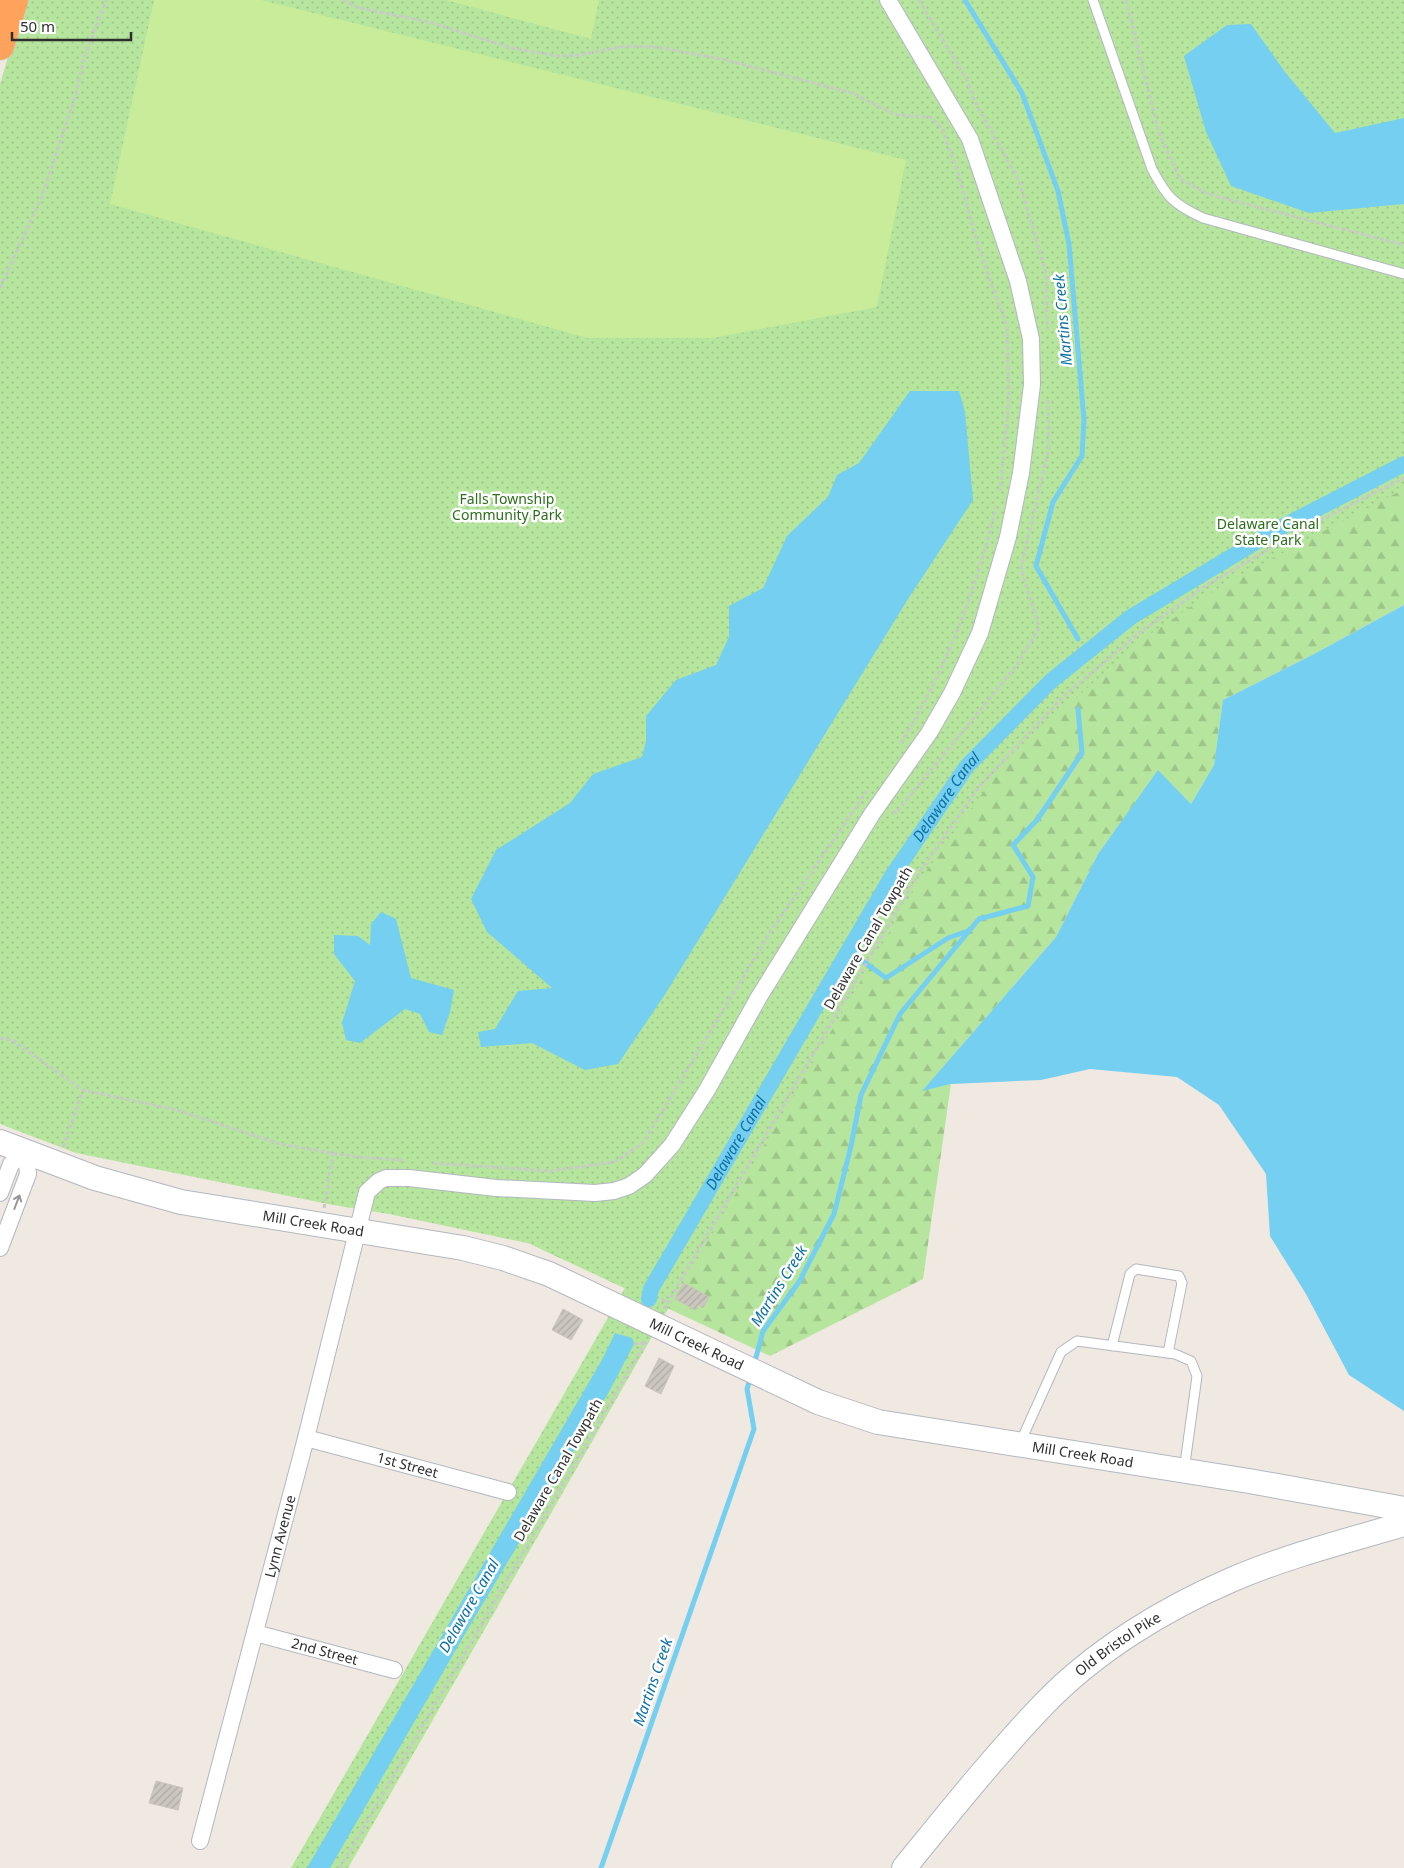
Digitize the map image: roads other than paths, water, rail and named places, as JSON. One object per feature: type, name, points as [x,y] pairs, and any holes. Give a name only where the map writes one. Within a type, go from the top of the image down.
[{"type":"highway","points":[[0,46],[14,0]]},
{"type":"main road","name":"Mill Creek Road","points":[[0,1142],[95,1178],[173,1200],[463,1248],[526,1266],[570,1284],[818,1402],[878,1422],[1184,1471],[1404,1509]]},
{"type":"main road","name":"Old Bristol Pike","points":[[904,1868],[1044,1703],[1092,1662],[1126,1637],[1169,1610],[1232,1579],[1287,1559],[1404,1524]]},
{"type":"street","name":"Lynn Avenue","points":[[200,1841],[256,1633],[367,1192],[379,1180],[386,1178],[409,1178],[496,1188],[595,1193],[614,1191],[629,1186],[645,1175],[660,1161],[707,1090],[759,998],[872,814],[929,733],[952,693],[980,633],[1008,537],[1021,473],[1032,386],[1031,339],[1018,281],[970,139],[888,0]]},
{"type":"street","points":[[0,1193],[11,1164],[26,1152]]},
{"type":"street","points":[[0,1248],[28,1174],[26,1152]]},
{"type":"street","name":"1st Street","points":[[306,1438],[508,1492]]},
{"type":"street","name":"2nd Street","points":[[256,1633],[394,1670]]},
{"type":"lane","points":[[1093,0],[1152,169],[1165,192],[1180,208],[1203,218],[1404,274]]},
{"type":"lane","points":[[1112,1346],[1130,1274],[1136,1269],[1179,1276],[1182,1283],[1168,1353]]},
{"type":"lane","points":[[1019,1446],[1061,1352],[1077,1341],[1168,1353],[1191,1362],[1197,1376],[1184,1471]]},
{"type":"water","points":[[1251,24],[1285,72],[1335,133],[1404,118],[1404,204],[1309,213],[1231,186],[1206,132],[1184,56],[1227,25]]},
{"type":"water","points":[[910,391],[959,391],[965,412],[973,500],[908,599],[664,996],[618,1064],[585,1070],[532,1043],[481,1047],[478,1032],[495,1029],[518,991],[552,988],[487,932],[471,899],[496,850],[570,803],[593,774],[642,757],[646,741],[646,716],[676,680],[716,665],[729,637],[729,606],[763,588],[787,536],[828,497],[837,475],[859,463]]},
{"type":"water","points":[[1404,605],[1404,1411],[1349,1375],[1306,1294],[1270,1236],[1266,1174],[1219,1105],[1177,1077],[1090,1069],[1041,1080],[951,1084],[922,1091],[1056,937],[1098,854],[1158,770],[1191,804],[1214,765],[1223,700],[1314,654]]},
{"type":"water","points":[[381,912],[396,919],[411,978],[454,990],[450,1012],[442,1035],[429,1032],[420,1014],[405,1009],[360,1043],[346,1040],[342,1023],[355,981],[334,954],[334,935],[358,936],[370,945],[371,924]]},
{"type":"water","points":[[615,1333],[632,1338],[634,1344],[610,1390],[469,1627],[330,1868],[307,1868],[603,1358]]},
{"type":"waterway","name":"Martins Creek","points":[[965,0],[1022,93],[1058,191],[1069,244],[1084,420],[1082,456],[1053,502],[1036,566],[1078,639]]},
{"type":"waterway","name":"Delaware Canal","points":[[649,1299],[651,1289],[892,876],[967,766],[1051,681],[1131,617],[1276,530],[1404,464]]},
{"type":"waterway","name":"Martins Creek","points":[[754,1365],[763,1331],[799,1282],[834,1214],[851,1146],[861,1095],[900,1014],[979,919],[1028,906],[1033,877],[1013,845],[1037,820],[1082,753],[1078,709]]},
{"type":"waterway","points":[[849,951],[886,978],[948,938],[968,931]]},
{"type":"waterway","name":"Martins Creek","points":[[601,1868],[754,1429],[747,1389],[751,1376]]},
{"type":"park label","name":"Falls Township Community Park","points":[[507,508]]},
{"type":"park label","name":"Delaware Canal State Park","points":[[1268,532]]}]
